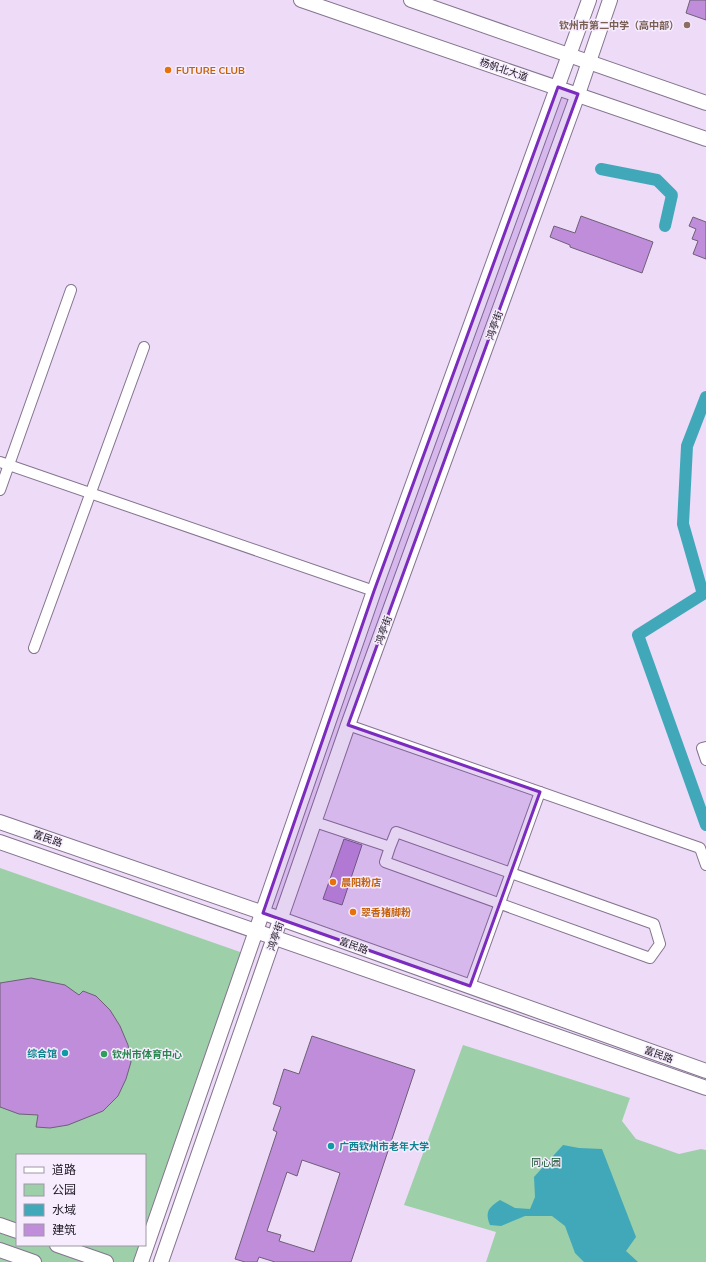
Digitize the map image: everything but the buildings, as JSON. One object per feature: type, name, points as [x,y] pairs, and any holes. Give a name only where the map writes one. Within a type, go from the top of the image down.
[{"type":"street","name":"杨帆北大道","points":[[301,0],[706,139]]},
{"type":"street","points":[[411,0],[706,103]]},
{"type":"street","name":"鸿亭街","points":[[141,1262],[374,591],[589,0]]},
{"type":"street","name":"鸿亭街","points":[[161,1262],[348,725],[590,62],[610,0]]},
{"type":"street","points":[[0,490],[4,463],[71,290]]},
{"type":"street","points":[[34,648],[144,347]]},
{"type":"street","points":[[4,463],[374,591]]},
{"type":"street","points":[[348,725],[700,848],[706,865]]},
{"type":"street","points":[[704,748],[706,760]]},
{"type":"street","points":[[470,986],[540,792]]},
{"type":"street","name":"富民路","points":[[0,822],[263,912],[706,1071]]},
{"type":"street","points":[[315,822],[390,847]]},
{"type":"street","points":[[396,832],[511,872],[654,924],[660,944],[650,958],[499,904],[385,862],[390,847],[396,832]]},
{"type":"street","name":"富民路","points":[[0,842],[256,933],[706,1088]]},
{"type":"street","points":[[0,1225],[16,1231]]},
{"type":"street","points":[[60,1246],[106,1262]]},
{"type":"street","points":[[0,1250],[34,1262]]},
{"type":"highlighted area","points":[[558,87],[578,94],[348,725],[540,792],[470,986],[263,913],[374,591]]},
{"type":"green space","name":"钦州市体育中心","points":[[0,868],[243,953],[146,1231],[146,1154],[16,1154],[16,1246],[141,1246],[135,1262],[0,1262]]},
{"type":"green space","name":"同心园","points":[[463,1045],[630,1098],[622,1121],[636,1139],[679,1154],[701,1149],[706,1150],[706,1262],[486,1262],[496,1232],[404,1205]]},
{"type":"water","points":[[563,1145],[579,1148],[602,1149],[636,1237],[626,1251],[638,1262],[584,1262],[575,1253],[565,1226],[552,1216],[525,1216],[501,1226],[490,1225],[488,1220],[489,1210],[500,1200],[515,1208],[530,1209],[535,1197],[534,1177]]},
{"type":"waterway","points":[[601,169],[657,180],[672,195],[665,226]]},
{"type":"waterway","points":[[706,397],[687,446],[683,524],[703,594],[638,635],[706,825]]},
{"type":"place","name":"钦州市第二中学（高中部）","points":[[687,25]]},
{"type":"place","name":"FUTURE CLUB","points":[[168,70]]},
{"type":"place","name":"晨阳粉店","points":[[333,882]]},
{"type":"place","name":"翠香猪脚粉","points":[[353,912]]},
{"type":"place","name":"综合馆","points":[[65,1053]]},
{"type":"place","name":"钦州市体育中心","points":[[104,1054]]},
{"type":"place","name":"广西钦州市老年大学","points":[[331,1146]]}]
